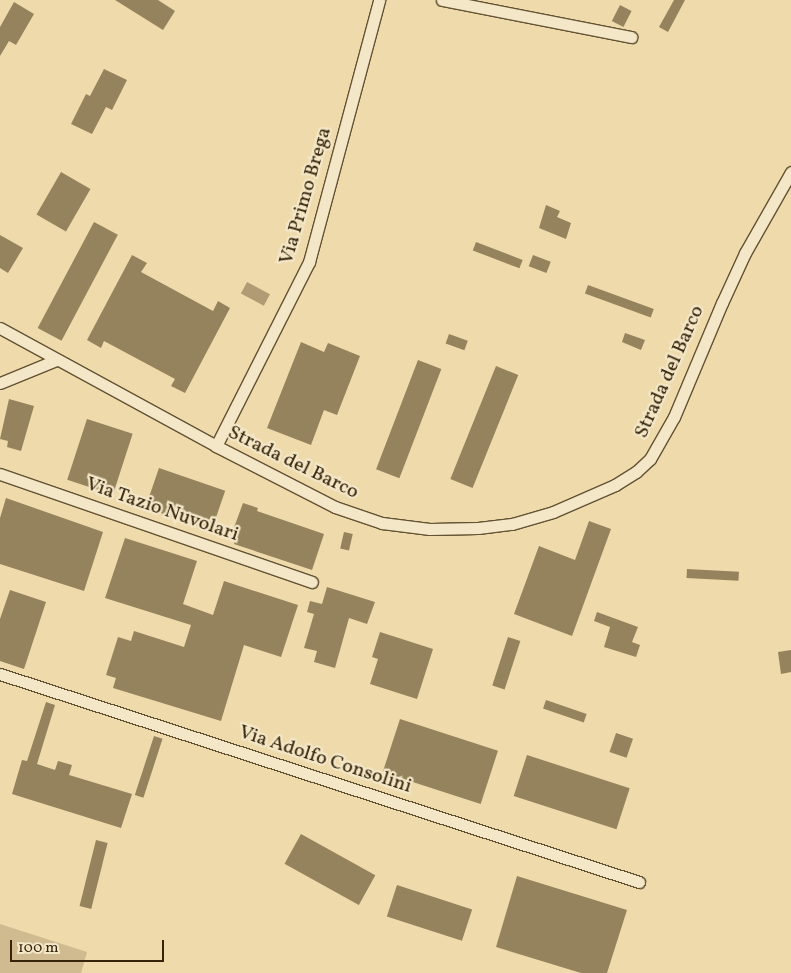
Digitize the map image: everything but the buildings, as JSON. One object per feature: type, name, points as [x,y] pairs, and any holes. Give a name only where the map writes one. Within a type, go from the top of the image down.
[{"type":"street","name":"Via Primo Brega","points":[[216,446],[309,262],[379,0]]},
{"type":"street","points":[[442,0],[631,37]]},
{"type":"street","name":"Strada del Barco","points":[[0,328],[321,502],[370,520],[393,526],[445,530],[512,524],[553,512],[615,485],[646,463],[666,435],[733,279],[791,172]]},
{"type":"street","points":[[0,382],[56,360]]},
{"type":"street","name":"Via Tazio Nuvolari","points":[[0,474],[312,582]]},
{"type":"street","name":"Via Adolfo Consolini","points":[[0,674],[639,882]]},
{"type":"shaded area","points":[[247,282],[270,294],[264,306],[241,293]]},
{"type":"shaded area","points":[[0,924],[87,952],[81,973],[0,973]]}]
